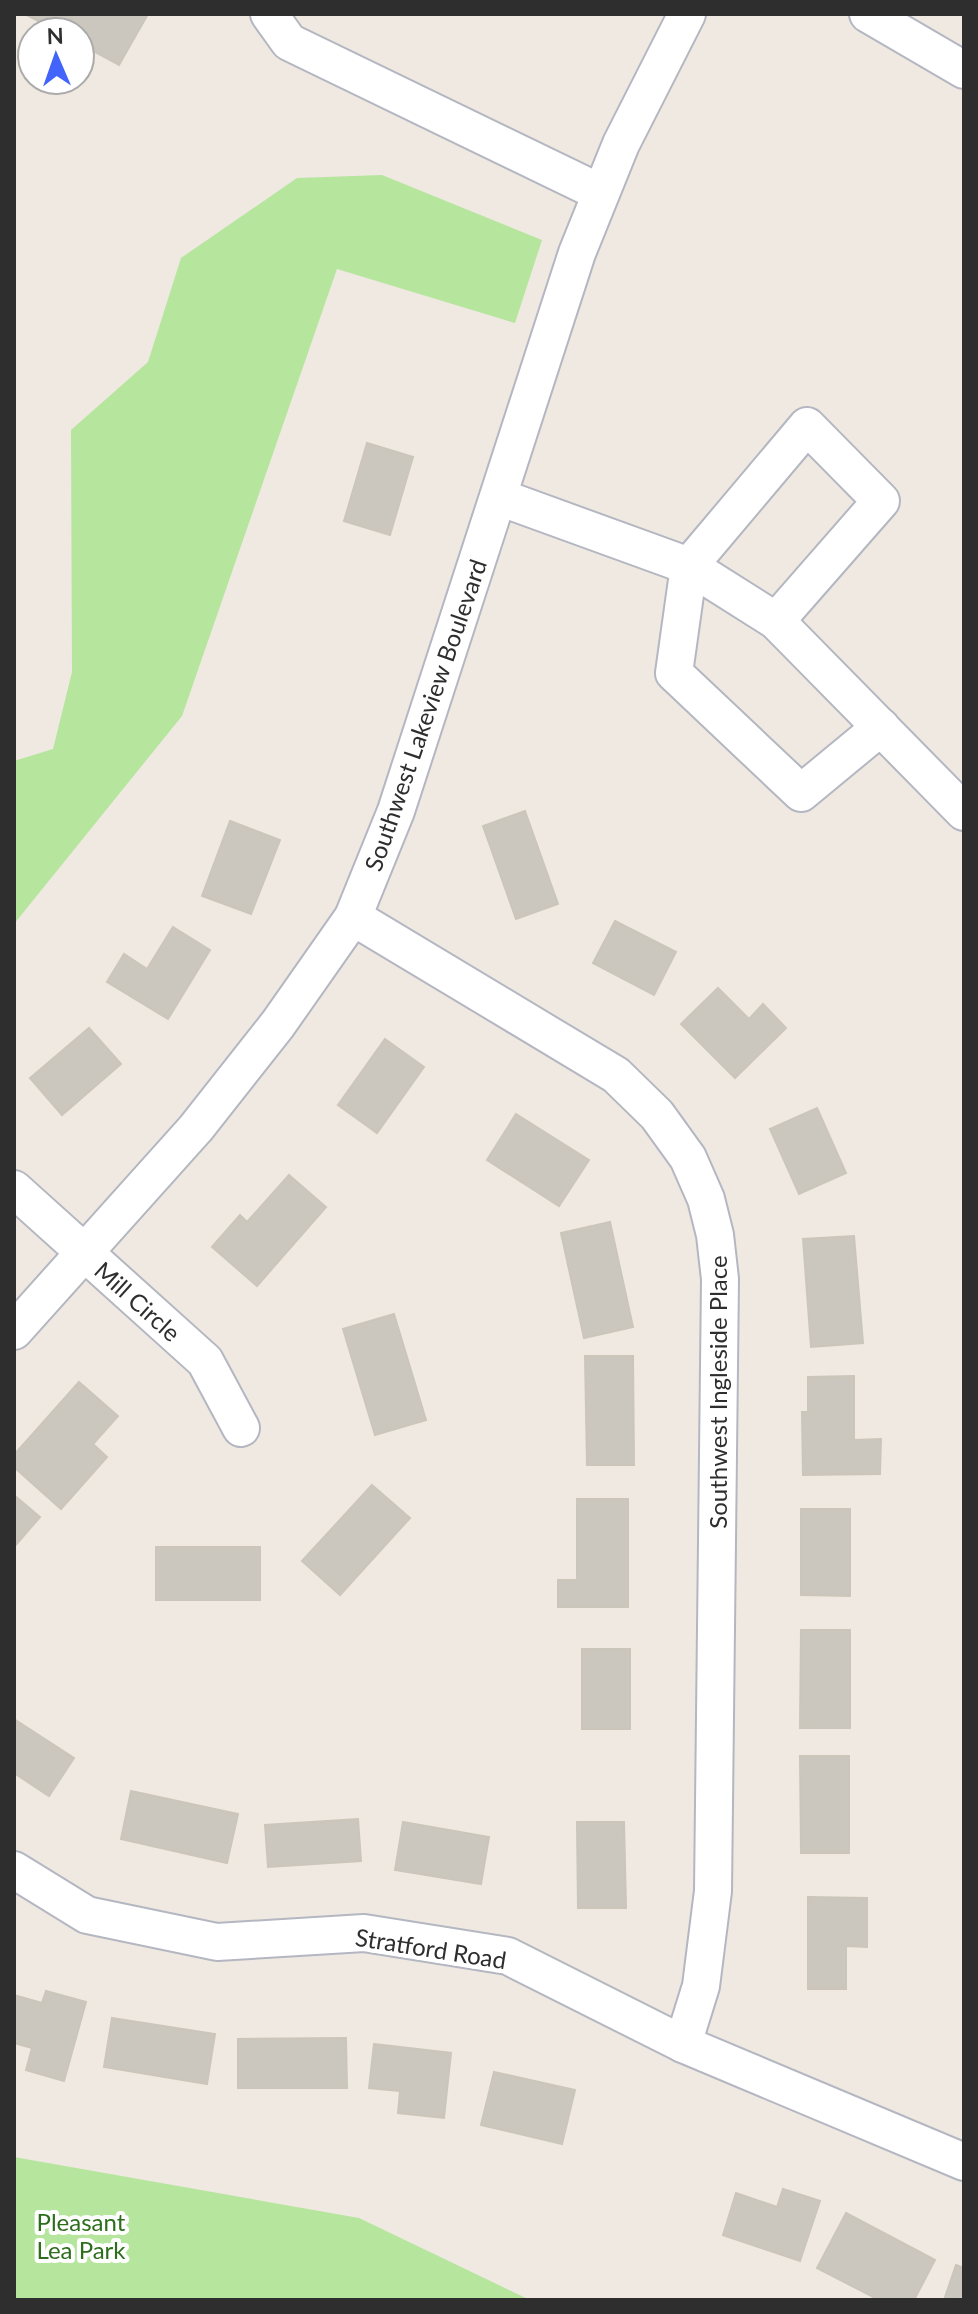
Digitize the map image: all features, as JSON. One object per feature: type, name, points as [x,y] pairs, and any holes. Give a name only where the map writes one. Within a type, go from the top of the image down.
[{"type":"street","points":[[269,14],[289,42],[601,193]]},
{"type":"street","name":"Southwest Lakeview Boulevard","points":[[14,1331],[196,1128],[278,1024],[353,917],[396,811],[577,253],[621,144],[687,14]]},
{"type":"street","points":[[868,14],[964,70]]},
{"type":"street","points":[[776,621],[881,501],[807,426],[689,566],[674,673],[801,793],[881,727]]},
{"type":"street","points":[[499,497],[689,566],[776,621],[964,812]]},
{"type":"street","name":"Southwest Ingleside Place","points":[[353,917],[616,1075],[657,1115],[688,1158],[706,1199],[715,1235],[720,1279],[713,1891],[701,1986],[683,2044]]},
{"type":"street","name":"Mill Circle","points":[[14,1189],[205,1361],[241,1428]]},
{"type":"street","name":"Stratford Road","points":[[14,1870],[87,1915],[217,1942],[364,1933],[508,1956],[683,2044],[964,2162]]},
{"type":"green space","points":[[382,175],[542,240],[515,323],[337,269],[182,716],[14,924],[14,761],[53,749],[72,672],[71,430],[148,362],[181,258],[297,178]]},
{"type":"green space","name":"Pleasant Lea Park","points":[[14,2157],[359,2218],[530,2300],[14,2300]]},
{"type":"building","points":[[25,14],[148,14],[119,65],[96,53],[96,16]]},
{"type":"building","points":[[367,443],[413,457],[390,535],[344,521]]},
{"type":"building","points":[[525,811],[558,904],[516,919],[483,826]]},
{"type":"building","points":[[230,821],[280,840],[251,914],[202,896]]},
{"type":"building","points":[[615,921],[676,952],[654,995],[593,963]]},
{"type":"building","points":[[173,927],[210,950],[168,1019],[107,982],[124,954],[147,969]]},
{"type":"building","points":[[718,988],[749,1019],[763,1004],[786,1028],[735,1078],[681,1024]]},
{"type":"building","points":[[89,1028],[121,1064],[62,1115],[30,1078]]},
{"type":"building","points":[[385,1039],[424,1067],[377,1133],[338,1105]]},
{"type":"building","points":[[817,1108],[846,1173],[799,1194],[770,1129]]},
{"type":"building","points":[[516,1114],[589,1160],[559,1206],[487,1160]]},
{"type":"building","points":[[289,1175],[326,1207],[257,1286],[212,1247],[240,1215],[247,1222]]},
{"type":"building","points":[[610,1222],[633,1327],[584,1338],[561,1233]]},
{"type":"building","points":[[854,1236],[863,1343],[811,1347],[803,1239]]},
{"type":"building","points":[[394,1314],[426,1420],[375,1435],[343,1329]]},
{"type":"building","points":[[585,1356],[633,1356],[634,1465],[587,1465]]},
{"type":"building","points":[[854,1376],[854,1440],[881,1439],[880,1474],[803,1475],[802,1412],[808,1412],[808,1377]]},
{"type":"building","points":[[79,1382],[118,1416],[93,1444],[107,1457],[61,1509],[14,1467],[14,1455]]},
{"type":"building","points":[[372,1485],[410,1518],[340,1595],[302,1561]]},
{"type":"building","points":[[14,1495],[40,1517],[14,1547]]},
{"type":"building","points":[[577,1499],[628,1499],[628,1607],[558,1607],[558,1580],[577,1580]]},
{"type":"building","points":[[801,1509],[850,1509],[850,1596],[801,1595]]},
{"type":"building","points":[[156,1547],[260,1547],[260,1600],[156,1600]]},
{"type":"building","points":[[801,1630],[850,1630],[850,1728],[800,1728]]},
{"type":"building","points":[[582,1649],[630,1649],[630,1729],[582,1729]]},
{"type":"building","points":[[14,1719],[74,1758],[49,1796],[14,1773]]},
{"type":"building","points":[[800,1756],[849,1756],[849,1853],[801,1853]]},
{"type":"building","points":[[131,1791],[238,1814],[227,1863],[121,1839]]},
{"type":"building","points":[[358,1819],[361,1861],[268,1867],[265,1825]]},
{"type":"building","points":[[403,1822],[489,1837],[481,1884],[395,1870]]},
{"type":"building","points":[[577,1822],[624,1822],[626,1908],[578,1908]]},
{"type":"building","points":[[808,1897],[867,1898],[867,1947],[846,1946],[846,1989],[808,1989]]},
{"type":"building","points":[[46,1991],[86,2002],[64,2081],[26,2070],[32,2048],[14,2043],[14,1995],[42,2003]]},
{"type":"building","points":[[112,2018],[215,2034],[207,2084],[104,2067]]},
{"type":"building","points":[[346,2038],[347,2088],[238,2088],[238,2039]]},
{"type":"building","points":[[374,2044],[451,2053],[444,2118],[398,2113],[400,2091],[369,2088]]},
{"type":"building","points":[[494,2072],[575,2090],[562,2144],[481,2125]]},
{"type":"building","points":[[783,2189],[820,2201],[800,2261],[723,2235],[736,2193],[777,2207]]},
{"type":"building","points":[[846,2213],[935,2260],[914,2300],[879,2300],[817,2268]]},
{"type":"building","points":[[956,2265],[964,2268],[964,2300],[944,2300]]}]
